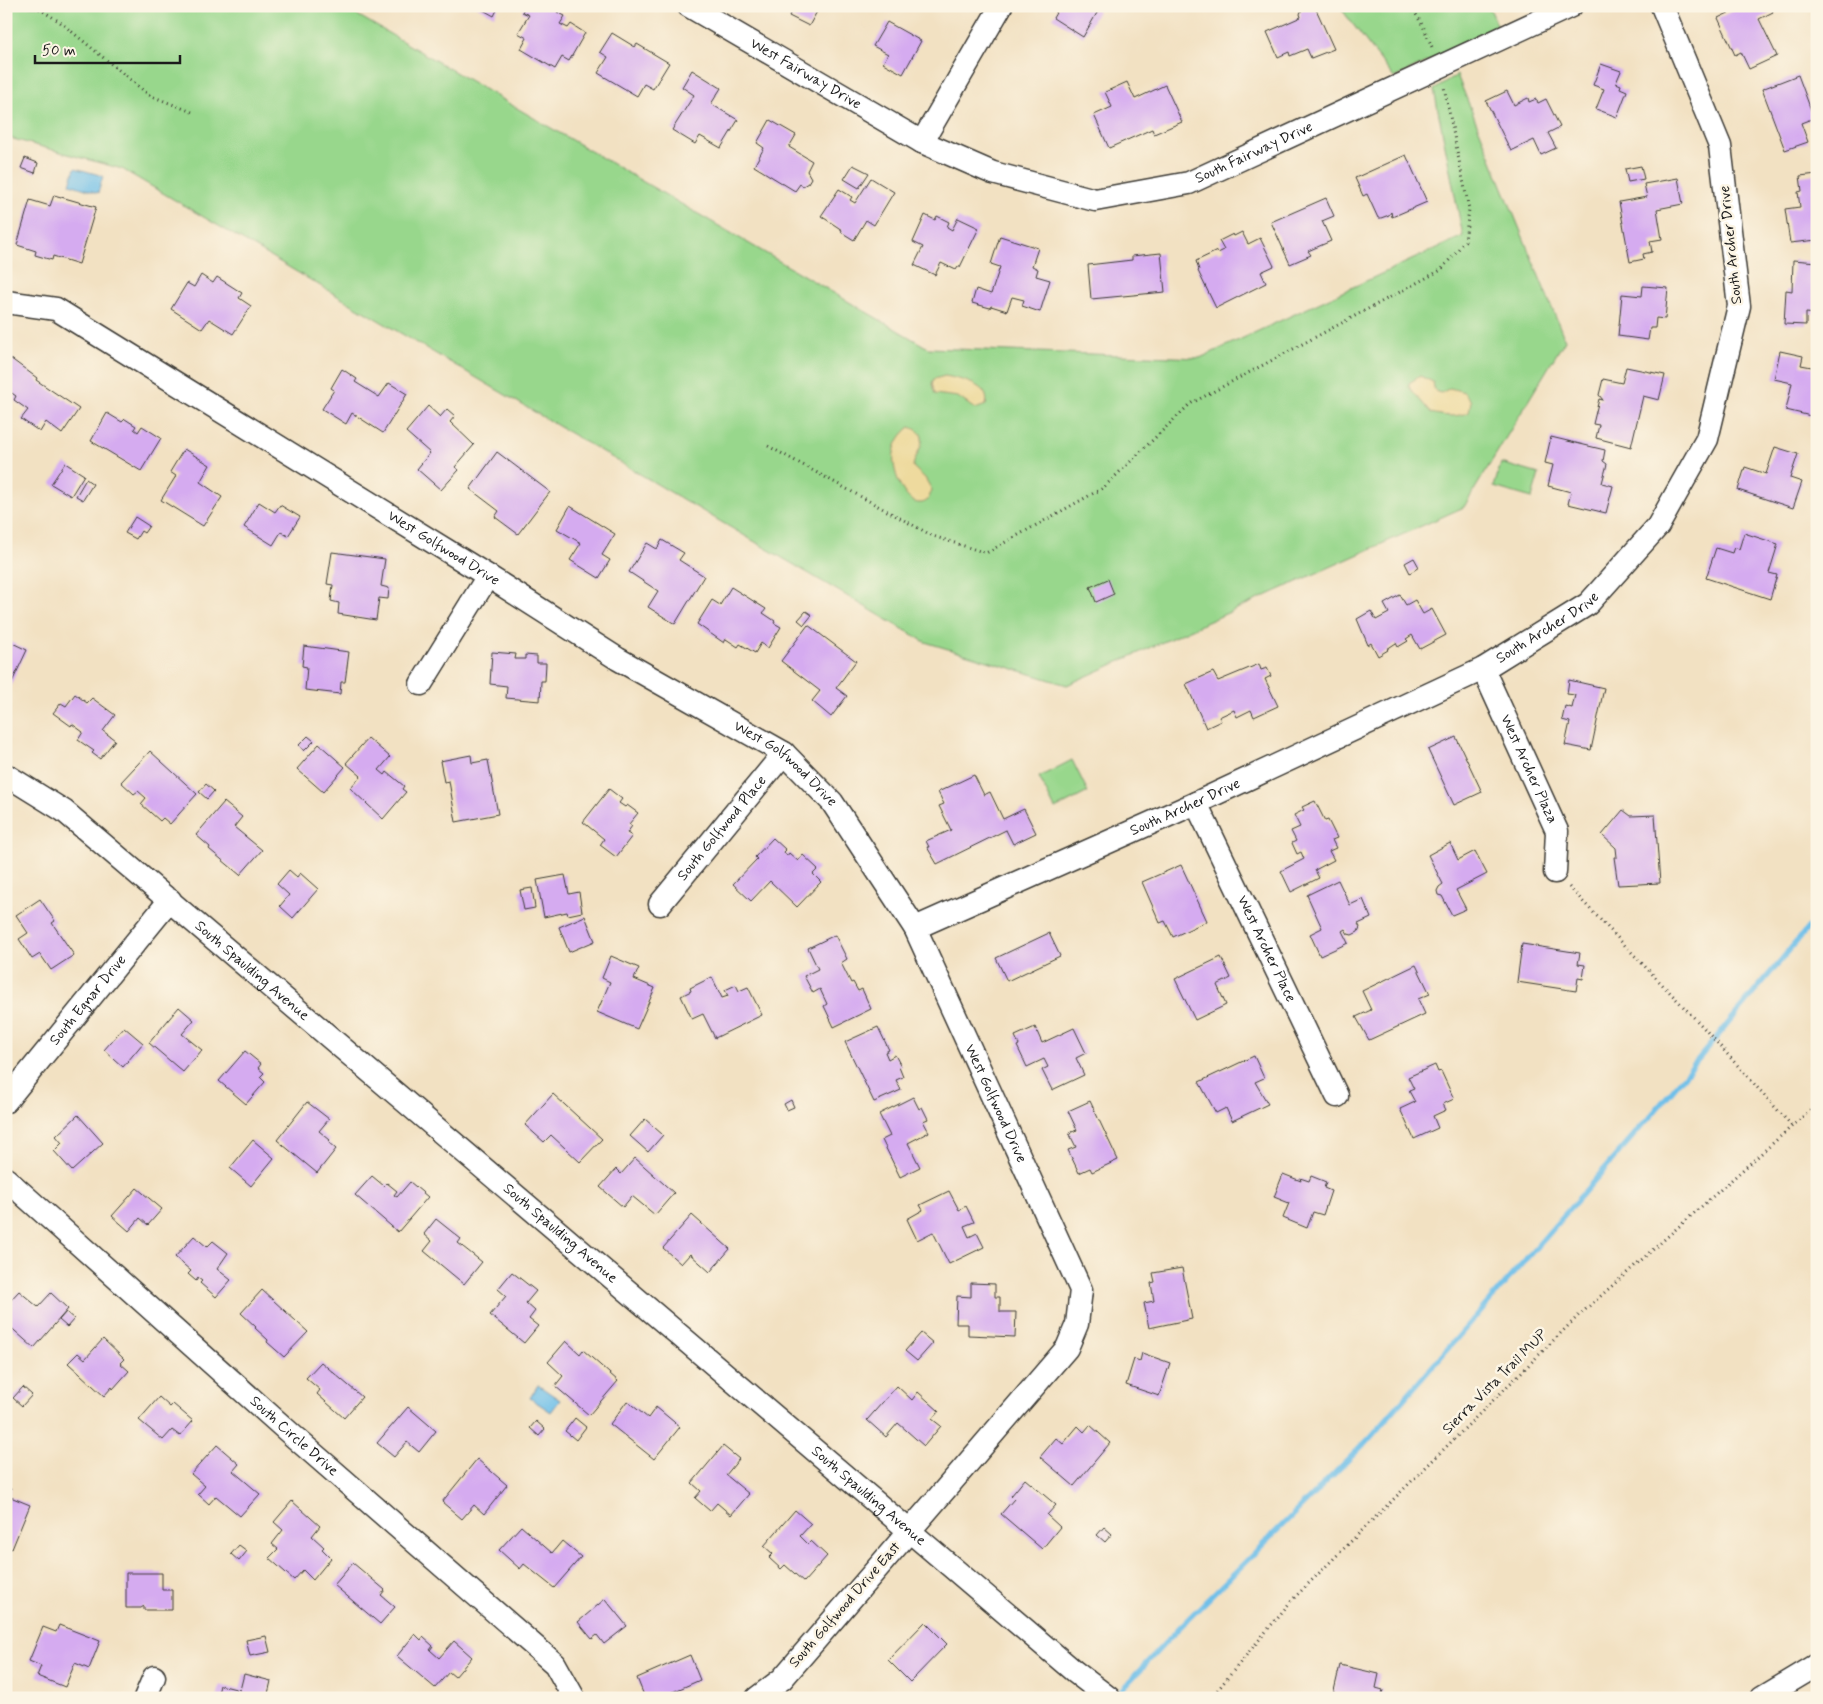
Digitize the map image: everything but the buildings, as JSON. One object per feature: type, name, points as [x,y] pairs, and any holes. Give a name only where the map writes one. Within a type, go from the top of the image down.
[{"type":"street","name":"West Fairway Drive","points":[[689,6],[922,142]]},
{"type":"street","points":[[922,142],[1001,6]]},
{"type":"street","name":"South Fairway Drive","points":[[922,142],[993,173],[1095,200],[1189,182],[1571,6]]},
{"type":"street","name":"South Archer Drive","points":[[915,928],[1196,803],[1483,669],[1588,604],[1658,526],[1707,439],[1739,306],[1720,146],[1662,6]]},
{"type":"street","name":"West Golfwood Drive","points":[[6,302],[56,309],[488,576],[618,659],[784,753],[832,802],[915,928],[1081,1290],[1077,1324],[1067,1348],[909,1531]]},
{"type":"street","points":[[421,684],[488,576]]},
{"type":"street","name":"West Archer Plaza","points":[[1483,669],[1557,831],[1555,872]]},
{"type":"street","name":"South Golfwood Place","points":[[660,904],[784,753]]},
{"type":"street","name":"South Spaulding Avenue","points":[[6,775],[64,811],[1075,1672],[1110,1698]]},
{"type":"street","name":"West Archer Place","points":[[1196,803],[1337,1096]]},
{"type":"street","name":"South Egnar Drive","points":[[6,1101],[170,900]]},
{"type":"street","name":"South Circle Drive","points":[[6,1179],[292,1435],[555,1664],[574,1698]]},
{"type":"street","name":"South Golfwood Drive East","points":[[758,1698],[782,1679],[909,1531]]},
{"type":"street","points":[[1762,1698],[1817,1665]]},
{"type":"street","points":[[145,1698],[154,1677]]},
{"type":"path","points":[[35,6],[60,22],[150,95],[192,112]]},
{"type":"path","points":[[768,446],[933,536],[986,552],[1103,488],[1190,404],[1441,270],[1466,241],[1469,209],[1440,67],[1424,26],[1411,6]]},
{"type":"path","points":[[1555,872],[1702,1026],[1792,1126]]},
{"type":"path","name":"Sierra Vista Trail MUP","points":[[1211,1698],[1292,1600],[1577,1317],[1817,1104]]},
{"type":"green space","points":[[6,6],[342,6],[928,348],[1200,358],[1463,236],[1434,90],[1457,75],[1565,340],[1464,507],[1067,685],[925,642],[122,169],[6,137]]},
{"type":"green space","points":[[1339,6],[1489,6],[1498,27],[1394,78]]},
{"type":"green space","points":[[1501,463],[1539,474],[1532,498],[1494,487]]},
{"type":"green space","points":[[1072,760],[1088,792],[1055,809],[1039,777]]},
{"type":"sand","points":[[945,376],[966,381],[980,388],[987,398],[986,405],[975,409],[958,397],[935,394],[932,384],[934,379]]},
{"type":"sand","points":[[1420,376],[1433,382],[1437,392],[1441,393],[1450,388],[1464,392],[1471,401],[1469,412],[1450,416],[1431,413],[1409,387],[1409,383]]},
{"type":"sand","points":[[910,427],[917,430],[922,439],[913,467],[925,478],[932,490],[928,500],[922,503],[915,502],[904,492],[894,467],[896,445]]},
{"type":"water","points":[[75,168],[103,176],[98,193],[70,184]]},
{"type":"water","points":[[538,1385],[560,1400],[551,1412],[530,1398]]},
{"type":"waterway","points":[[1114,1698],[1178,1629],[1369,1439],[1655,1111],[1817,917]]}]
